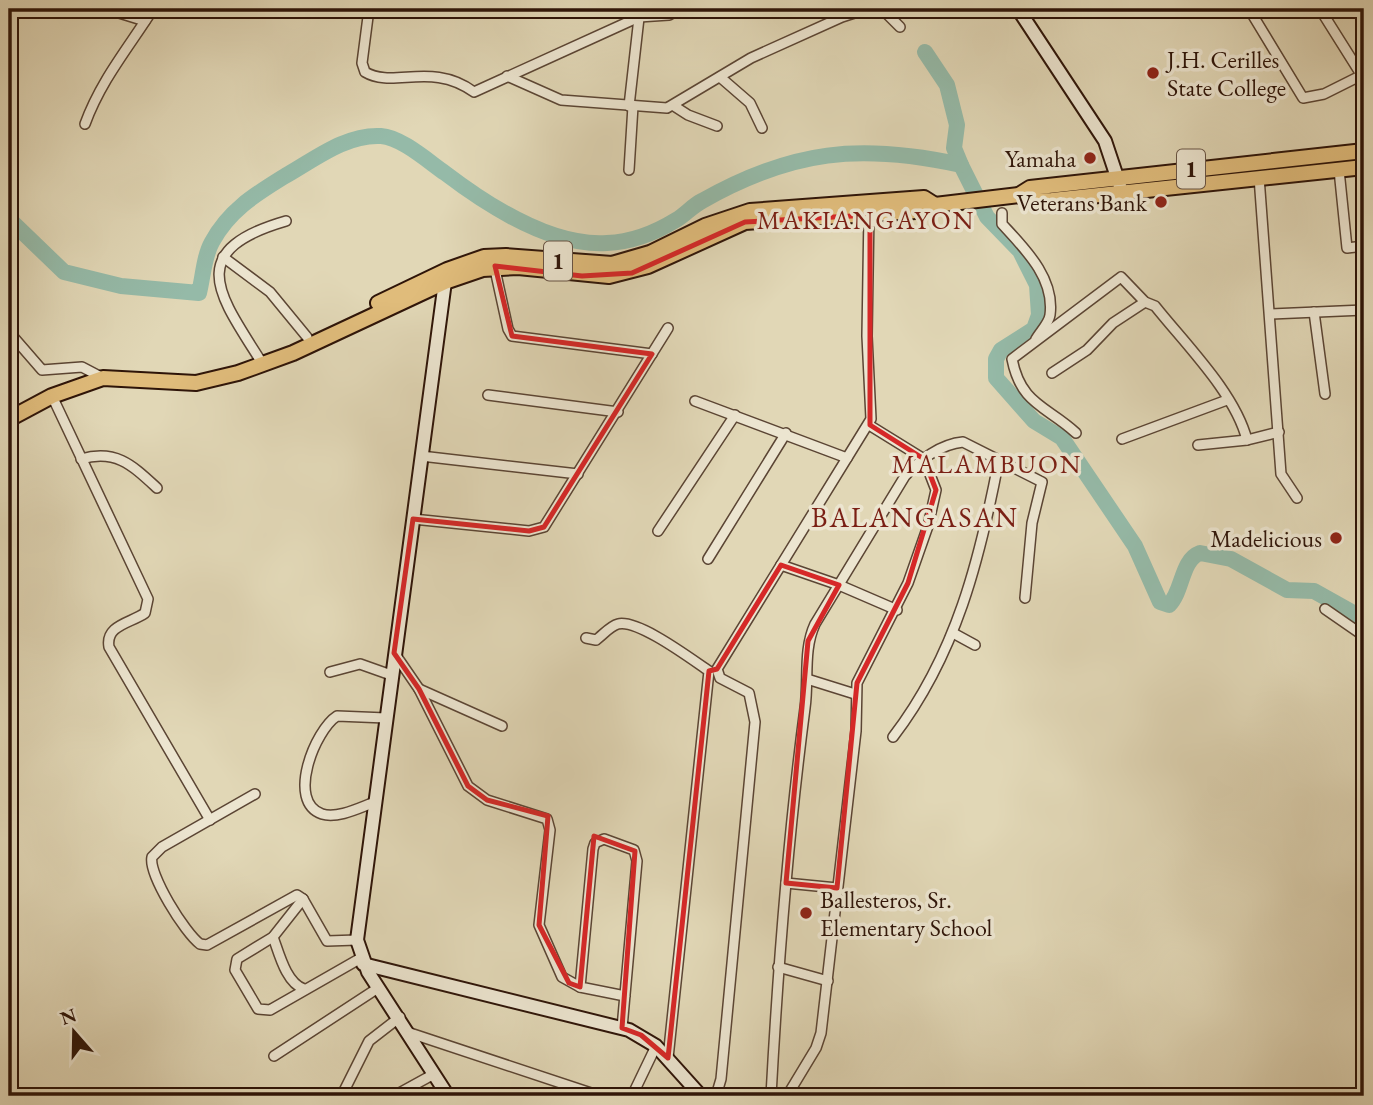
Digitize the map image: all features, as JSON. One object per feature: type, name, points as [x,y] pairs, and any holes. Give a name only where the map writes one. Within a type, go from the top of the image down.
[{"type":"main road","points":[[1018,9],[1105,141],[1119,177],[1121,194]]},
{"type":"main road","name":"1","points":[[280,356],[307,337],[446,276],[494,261],[582,276],[632,273],[728,228],[779,213],[869,209],[924,198],[935,205],[1019,195],[1030,188],[1364,151]]},
{"type":"main road","name":"1","points":[[1019,195],[1030,201],[1121,194],[1364,167]]},
{"type":"main road","points":[[446,276],[357,940],[362,961],[377,988],[400,1017],[434,1074],[450,1095]]},
{"type":"main road","name":"1","points":[[9,419],[52,396],[103,377],[196,383],[238,373],[293,353],[446,276]]},
{"type":"main road","points":[[362,961],[641,1035],[668,1058],[701,1096]]},
{"type":"street","points":[[106,9],[145,21]]},
{"type":"street","points":[[85,124],[121,53],[153,9]]},
{"type":"street","points":[[369,9],[362,63],[369,75],[440,76],[474,92],[640,13],[668,15],[680,9]]},
{"type":"street","points":[[507,76],[561,100],[631,106],[674,106],[751,58],[842,17],[867,9]]},
{"type":"street","points":[[882,9],[900,27]]},
{"type":"street","points":[[892,18],[904,9]]},
{"type":"street","points":[[1249,9],[1303,98],[1324,94],[1363,77],[1320,9]]},
{"type":"street","points":[[629,170],[631,106],[640,13]]},
{"type":"street","points":[[720,77],[750,103],[762,128]]},
{"type":"street","points":[[674,106],[688,115],[717,126]]},
{"type":"street","points":[[1339,170],[1347,248],[1364,246]]},
{"type":"street","points":[[1259,177],[1271,314],[1271,371],[1281,474],[1297,498]]},
{"type":"street","points":[[668,1058],[713,670],[869,425],[872,410],[867,336],[869,209]]},
{"type":"street","points":[[1002,213],[1003,225],[1030,254],[1042,273],[1048,294],[1050,317],[1033,344]]},
{"type":"street","points":[[262,363],[232,314],[217,275],[223,257],[246,236],[286,221]]},
{"type":"street","points":[[223,257],[270,292],[307,337]]},
{"type":"street","points":[[494,261],[508,329],[512,336],[652,354]]},
{"type":"street","points":[[1076,433],[1042,411],[1016,379],[1012,359],[1120,278],[1145,302],[1155,306],[1239,413],[1247,440]]},
{"type":"street","points":[[1052,373],[1096,343],[1113,323],[1145,302]]},
{"type":"street","points":[[1271,314],[1364,310]]},
{"type":"street","points":[[1314,312],[1325,394]]},
{"type":"street","points":[[413,519],[529,531],[538,529],[552,518],[668,328]]},
{"type":"street","points":[[9,332],[43,370],[82,368],[103,377]]},
{"type":"street","points":[[488,395],[618,412]]},
{"type":"street","points":[[52,396],[149,604],[140,616],[113,629],[109,635],[109,647],[210,820]]},
{"type":"street","points":[[1122,439],[1227,400]]},
{"type":"street","points":[[695,401],[847,458]]},
{"type":"street","points":[[658,531],[734,415]]},
{"type":"street","points":[[787,1096],[818,1041],[828,981],[856,731],[855,694],[861,674],[897,610],[934,501],[934,480],[924,459],[869,425]]},
{"type":"street","points":[[1198,445],[1247,440],[1279,432]]},
{"type":"street","points":[[708,559],[786,433]]},
{"type":"street","points":[[771,1096],[778,967],[810,634],[902,480],[924,459],[948,446],[963,442],[1042,482],[1032,523],[1025,598]]},
{"type":"street","points":[[81,459],[100,454],[116,458],[129,464],[157,488]]},
{"type":"street","points":[[421,456],[578,474]]},
{"type":"street","points":[[893,737],[919,701],[953,633],[968,595],[999,459]]},
{"type":"street","points":[[781,565],[839,585],[897,610]]},
{"type":"street","points":[[1325,609],[1364,636]]},
{"type":"street","points":[[586,638],[596,640],[616,624],[626,624],[673,647],[713,670],[720,678],[750,693],[755,722],[722,1066],[716,1096]]},
{"type":"street","points":[[953,633],[975,645]]},
{"type":"street","points":[[394,653],[419,689],[468,786],[487,800],[547,819],[550,830],[539,925],[562,977],[580,987],[625,996]]},
{"type":"street","points":[[330,672],[360,664],[391,675]]},
{"type":"street","points":[[807,679],[855,694]]},
{"type":"street","points":[[419,689],[502,726]]},
{"type":"street","points":[[375,802],[345,812],[322,814],[314,809],[306,793],[307,765],[316,740],[337,716],[387,718]]},
{"type":"street","points":[[255,794],[162,847],[155,853],[151,863],[153,874],[197,943],[203,945],[213,942],[292,896],[303,899],[327,941],[357,940]]},
{"type":"street","points":[[580,987],[593,849],[595,843],[604,839],[634,850],[637,861],[622,1028]]},
{"type":"street","points":[[786,883],[837,888]]},
{"type":"street","points":[[303,899],[273,937],[241,955],[235,963],[235,970],[254,1005],[258,1009],[270,1010],[304,989],[362,961]]},
{"type":"street","points":[[273,937],[295,985],[304,989]]},
{"type":"street","points":[[778,967],[828,981]]},
{"type":"street","points":[[274,1056],[377,988]]},
{"type":"street","points":[[342,1096],[369,1041],[400,1017]]},
{"type":"street","points":[[410,1033],[600,1096]]},
{"type":"street","points":[[632,1096],[656,1046]]},
{"type":"street","points":[[394,1096],[434,1074]]},
{"type":"highlighted area","points":[[870,215],[870,425],[924,459],[936,490],[908,583],[857,683],[837,888],[786,883],[808,641],[839,585],[781,565],[717,669],[709,671],[668,1058],[641,1035],[622,1028],[635,851],[594,836],[580,987],[569,983],[539,925],[548,816],[487,800],[468,786],[419,689],[394,653],[413,519],[529,531],[544,527],[652,354],[512,336],[495,266],[582,276],[632,273],[745,222]]},
{"type":"waterway","points":[[925,52],[947,85],[957,125],[954,148],[961,165],[987,217],[1020,251],[1037,285],[1039,315],[1034,329],[1001,350],[996,359],[996,378],[1034,421],[1062,438],[1135,546],[1160,602],[1169,605],[1174,599],[1189,562],[1200,553],[1231,559],[1287,590],[1314,591],[1364,619]]},
{"type":"waterway","points":[[9,219],[64,272],[121,286],[199,293],[209,248],[235,212],[264,189],[319,155],[343,143],[368,136],[389,137],[406,145],[480,198],[521,222],[564,238],[586,242],[616,242],[652,233],[679,218],[698,203],[735,184],[797,161],[858,153],[891,154],[961,165]]},
{"type":"place","name":"J.H. Cerilles State College","points":[[1153,73]]},
{"type":"place","name":"Yamaha","points":[[1090,158]]},
{"type":"place","name":"Veterans Bank","points":[[1161,202]]},
{"type":"place","name":"Madelicious","points":[[1336,538]]},
{"type":"place","name":"Ballesteros, Sr. Elementary School","points":[[806,913]]},
{"type":"district","name":"MAKIANGAYON","points":[[866,220]]},
{"type":"district","name":"MALAMBUON","points":[[987,464]]},
{"type":"district","name":"BALANGASAN","points":[[915,517]]}]
